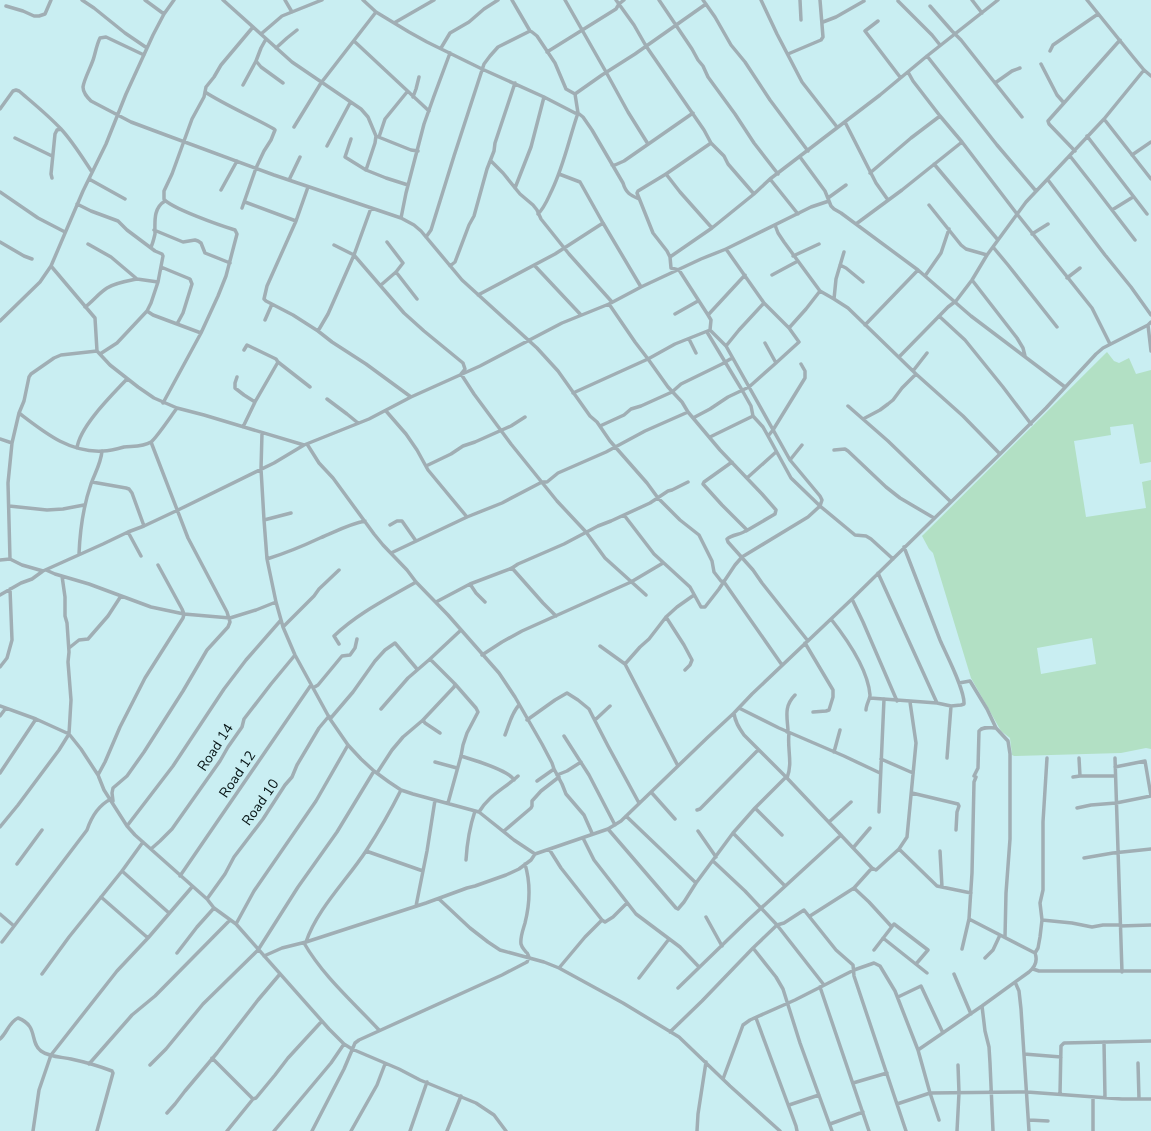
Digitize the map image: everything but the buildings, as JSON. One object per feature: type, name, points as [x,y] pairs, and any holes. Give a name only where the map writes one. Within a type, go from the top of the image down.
[{"type":"street","points":[[6,6],[39,16],[45,14],[51,0]]},
{"type":"street","points":[[82,0],[125,33],[148,48]]},
{"type":"street","points":[[144,0],[164,14]]},
{"type":"street","points":[[0,321],[40,282],[51,266],[77,204],[106,144],[153,35],[164,14],[174,0]]},
{"type":"street","points":[[223,0],[292,62],[365,113],[377,136],[411,150],[418,151]]},
{"type":"street","points":[[285,0],[292,12]]},
{"type":"street","points":[[261,34],[282,16],[322,0]]},
{"type":"street","points":[[363,0],[376,12],[427,42],[575,113],[578,113],[583,117],[612,164],[624,188],[630,196],[639,199]]},
{"type":"street","points":[[394,23],[434,0]]},
{"type":"street","points":[[441,48],[450,33],[469,22],[484,9],[498,0]]},
{"type":"street","points":[[512,0],[530,31],[537,36],[555,63],[566,89],[575,94]]},
{"type":"street","points":[[565,0],[628,112],[648,144]]},
{"type":"street","points":[[618,2],[624,0]]},
{"type":"street","points":[[659,0],[703,66],[708,77],[754,143],[778,174]]},
{"type":"street","points":[[703,0],[715,16],[731,45],[745,62],[770,100],[808,150]]},
{"type":"street","points":[[761,0],[802,82],[837,127]]},
{"type":"street","points":[[800,0],[800,20]]},
{"type":"street","points":[[788,54],[823,38],[823,22],[820,0]]},
{"type":"street","points":[[972,0],[982,13]]},
{"type":"street","points":[[670,257],[712,228],[770,180],[880,95],[900,77],[998,0]]},
{"type":"street","points":[[1087,0],[1144,70],[1151,76]]},
{"type":"street","points":[[823,22],[836,17],[864,1]]},
{"type":"street","points":[[898,1],[940,45]]},
{"type":"street","points":[[547,52],[616,9],[618,2]]},
{"type":"street","points":[[618,2],[646,46],[704,130],[711,143],[724,156],[728,164],[754,194]]},
{"type":"street","points":[[575,94],[706,4]]},
{"type":"street","points":[[930,6],[955,34],[1022,117]]},
{"type":"street","points":[[294,127],[321,83],[376,12]]},
{"type":"street","points":[[1050,51],[1053,45],[1098,14]]},
{"type":"street","points":[[878,22],[865,31],[900,77]]},
{"type":"street","points":[[163,403],[218,296],[230,263],[237,232],[181,210],[165,201],[163,195],[192,119],[204,97],[206,87],[221,65],[253,27]]},
{"type":"street","points":[[276,48],[297,30]]},
{"type":"street","points":[[426,237],[431,230],[440,205],[482,69],[498,47],[530,31]]},
{"type":"street","points":[[144,55],[106,37],[100,38],[83,86],[84,93],[91,101],[131,122],[308,187],[401,218],[414,225],[462,280],[543,354],[558,371],[590,416],[600,426],[615,447],[647,483],[658,498],[680,520],[699,535],[712,561],[714,572],[720,581],[724,582],[782,665]]},
{"type":"street","points":[[243,85],[266,39]]},
{"type":"street","points":[[1075,151],[1049,124],[1048,121],[1120,40]]},
{"type":"street","points":[[354,41],[429,111]]},
{"type":"street","points":[[401,218],[408,185],[429,111],[450,53]]},
{"type":"street","points":[[927,56],[997,145],[1036,191]]},
{"type":"street","points":[[256,61],[261,67],[282,82]]},
{"type":"street","points":[[1041,64],[1064,103]]},
{"type":"street","points":[[995,83],[1012,71],[1020,68]]},
{"type":"street","points":[[899,357],[948,307],[956,301],[972,280],[987,255],[1016,214],[1104,119],[1144,70]]},
{"type":"street","points":[[908,72],[916,85],[962,142],[1016,214],[1092,308],[1110,344]]},
{"type":"street","points":[[413,97],[419,77]]},
{"type":"street","points":[[450,266],[455,262],[474,216],[514,83]]},
{"type":"street","points":[[0,109],[11,93],[16,90],[46,113],[61,129],[79,151],[92,172]]},
{"type":"street","points":[[205,92],[274,129],[271,140],[256,168],[242,208]]},
{"type":"street","points":[[366,170],[377,136],[385,119],[407,92]]},
{"type":"street","points":[[538,214],[546,204],[564,160],[578,113],[575,94]]},
{"type":"street","points":[[515,188],[531,147],[544,97]]},
{"type":"street","points":[[327,146],[350,103]]},
{"type":"street","points":[[612,164],[615,165],[624,161],[692,113]]},
{"type":"street","points":[[870,173],[907,141],[940,116]]},
{"type":"street","points":[[1104,119],[1151,179]]},
{"type":"street","points":[[845,122],[870,173],[888,200]]},
{"type":"street","points":[[52,178],[52,156],[56,131],[61,129]]},
{"type":"street","points":[[1087,136],[1147,214]]},
{"type":"street","points":[[15,138],[52,156]]},
{"type":"street","points":[[351,140],[345,157],[366,170],[408,185]]},
{"type":"street","points":[[856,224],[962,142]]},
{"type":"street","points":[[1132,155],[1151,142]]},
{"type":"street","points":[[711,143],[638,191],[637,194],[653,233],[667,251],[670,257],[671,268],[679,270],[711,320],[708,331],[742,390],[753,416],[763,427],[791,478],[820,506],[855,535],[866,536],[871,539],[893,559]]},
{"type":"street","points":[[1070,156],[1135,240]]},
{"type":"street","points":[[289,180],[300,157]]},
{"type":"street","points":[[800,157],[825,191],[831,206],[834,209],[918,270],[972,316],[1065,387]]},
{"type":"street","points":[[221,190],[237,161]]},
{"type":"street","points":[[491,161],[532,205],[564,248],[610,303],[635,342],[672,392],[682,402],[688,412],[715,445],[776,510],[775,514],[746,531],[730,537],[728,542],[742,557],[807,642],[833,690],[833,697],[829,710],[813,712]]},
{"type":"street","points":[[934,164],[998,240]]},
{"type":"street","points":[[559,174],[580,182],[602,224],[640,287]]},
{"type":"street","points":[[666,174],[712,228]]},
{"type":"street","points":[[89,178],[125,199]]},
{"type":"street","points":[[770,180],[798,214]]},
{"type":"street","points":[[1048,180],[1151,315]]},
{"type":"street","points":[[0,595],[21,583],[32,579],[45,570],[178,510],[279,460],[305,445],[386,411],[411,397],[480,366],[562,324],[610,303],[640,287],[701,259],[726,249],[811,207],[829,200],[846,185]]},
{"type":"street","points":[[308,187],[296,221],[267,286],[264,299],[318,331],[411,397]]},
{"type":"street","points":[[0,192],[38,218],[65,232]]},
{"type":"street","points":[[1112,210],[1133,197]]},
{"type":"street","points":[[151,247],[155,236],[154,222],[157,210],[165,201]]},
{"type":"street","points":[[245,202],[296,221]]},
{"type":"street","points":[[77,204],[97,214],[118,221],[125,228],[163,256],[152,303],[147,311],[117,342],[100,354]]},
{"type":"street","points":[[929,205],[961,246],[987,255]]},
{"type":"street","points":[[318,331],[328,314],[354,255],[371,208]]},
{"type":"street","points":[[478,295],[535,266],[602,224]]},
{"type":"street","points":[[1032,234],[1048,224]]},
{"type":"street","points":[[775,225],[778,233],[793,256],[820,291],[848,308],[914,372],[963,416],[1000,454]]},
{"type":"street","points":[[925,276],[941,253],[949,229]]},
{"type":"street","points":[[154,230],[183,242],[198,241],[201,243],[205,253],[230,263]]},
{"type":"street","points":[[0,242],[32,259]]},
{"type":"street","points":[[381,285],[403,264],[387,242]]},
{"type":"street","points":[[88,244],[111,257],[137,279]]},
{"type":"street","points":[[334,244],[354,255],[404,312],[424,331],[463,363],[465,369],[461,374]]},
{"type":"street","points":[[793,256],[819,244]]},
{"type":"street","points":[[993,247],[1057,327]]},
{"type":"street","points":[[693,418],[748,387],[799,342],[789,328],[764,303],[726,249]]},
{"type":"street","points":[[834,299],[836,280],[844,252]]},
{"type":"street","points":[[772,275],[798,261]]},
{"type":"street","points":[[840,265],[863,282]]},
{"type":"street","points":[[51,266],[95,318],[97,351],[110,365],[127,379],[163,403],[305,445],[333,478],[374,534],[499,673],[549,756],[568,797],[584,815],[592,833]]},
{"type":"street","points":[[535,266],[581,315]]},
{"type":"street","points":[[161,267],[190,279],[192,284],[183,313],[177,324]]},
{"type":"street","points":[[1067,278],[1080,268]]},
{"type":"street","points":[[865,324],[918,270]]},
{"type":"street","points":[[396,272],[417,299]]},
{"type":"street","points":[[708,315],[745,276]]},
{"type":"street","points":[[85,307],[106,288],[114,285],[137,279],[158,282]]},
{"type":"street","points":[[972,280],[1017,338],[1026,357]]},
{"type":"street","points":[[789,328],[820,291]]},
{"type":"street","points":[[676,314],[698,301]]},
{"type":"street","points":[[726,346],[764,303]]},
{"type":"street","points":[[265,320],[272,304]]},
{"type":"street","points":[[147,311],[153,315],[167,319],[200,333]]},
{"type":"street","points":[[939,316],[965,340],[1031,424]]},
{"type":"street","points":[[264,956],[282,948],[305,943],[439,899],[506,875],[519,869],[531,860],[535,854],[583,838],[592,833],[608,829],[615,825],[734,714],[752,694],[852,599],[1031,424],[1096,354],[1103,348],[1149,323],[1151,351]]},
{"type":"street","points":[[624,515],[648,548],[687,583],[701,607],[704,608],[742,557],[808,517],[820,506],[822,500],[820,496],[790,460],[726,346],[708,331]]},
{"type":"street","points":[[573,393],[648,359],[675,344],[708,331]]},
{"type":"street","points":[[689,339],[696,353]]},
{"type":"street","points":[[764,343],[776,363]]},
{"type":"street","points":[[244,350],[247,345],[276,359],[310,387]]},
{"type":"street","points":[[10,559],[8,483],[12,443],[18,413],[24,401],[31,374],[54,358],[61,355],[97,351]]},
{"type":"street","points":[[862,419],[880,410],[893,400],[927,354]]},
{"type":"street","points":[[600,426],[624,415],[631,409],[672,392],[681,384],[732,358]]},
{"type":"street","points":[[242,427],[278,362]]},
{"type":"street","points":[[768,436],[805,378],[805,372],[801,364]]},
{"type":"street","points":[[461,374],[511,444],[586,532],[605,558],[646,595]]},
{"type":"street","points":[[237,377],[235,388],[255,402]]},
{"type":"street","points":[[77,448],[78,441],[94,416],[127,379]]},
{"type":"street","points":[[327,400],[358,423]]},
{"type":"street","points":[[848,406],[888,441],[951,502]]},
{"type":"street","points":[[18,413],[54,439],[64,444],[77,448],[102,451],[141,446],[151,442],[177,408]]},
{"type":"street","points":[[386,411],[406,434],[420,454],[426,466],[467,517]]},
{"type":"street","points":[[391,553],[467,517],[502,503],[542,482],[547,482],[558,473],[688,412]]},
{"type":"street","points":[[710,437],[753,416]]},
{"type":"street","points":[[426,466],[463,446],[511,426],[525,417]]},
{"type":"street","points":[[262,433],[261,469],[264,520],[268,559],[276,602],[283,627],[295,654],[330,717],[348,745],[376,772],[401,790],[477,811],[514,840],[535,854]]},
{"type":"street","points":[[0,439],[12,443]]},
{"type":"street","points":[[112,801],[114,788],[127,776],[144,752],[207,650],[230,624],[230,618],[188,538],[151,442]]},
{"type":"street","points":[[790,460],[802,445]]},
{"type":"street","points":[[834,450],[845,449],[848,451],[886,487],[900,498],[934,518]]},
{"type":"street","points":[[79,554],[84,505],[102,458],[102,451]]},
{"type":"street","points":[[747,478],[776,452]]},
{"type":"street","points":[[732,462],[703,484],[745,527],[746,531]]},
{"type":"street","points":[[92,482],[129,489],[132,492],[144,526]]},
{"type":"street","points":[[436,602],[470,584],[512,568],[564,544],[688,482]]},
{"type":"street","points":[[9,506],[47,510],[84,505]]},
{"type":"street","points":[[264,520],[291,513]]},
{"type":"street","points":[[268,559],[364,521]]},
{"type":"street","points":[[390,525],[398,521],[402,521],[416,541]]},
{"type":"street","points":[[128,532],[141,556]]},
{"type":"street","points":[[870,698],[951,706],[964,704],[959,683],[934,625],[904,547]]},
{"type":"street","points":[[0,560],[10,559],[22,565],[45,570],[89,584],[151,607],[184,614],[230,618],[276,602]]},
{"type":"street","points":[[482,654],[502,642],[631,582],[663,563]]},
{"type":"street","points":[[98,775],[145,678],[183,618],[184,614],[175,594],[158,565]]},
{"type":"street","points":[[512,568],[556,616]]},
{"type":"street","points":[[283,627],[339,570]]},
{"type":"street","points":[[878,573],[937,704]]},
{"type":"street","points":[[0,828],[59,750],[69,734],[71,700],[68,662],[69,648],[62,576]]},
{"type":"street","points":[[339,644],[334,636],[351,621],[382,601],[416,582]]},
{"type":"street","points":[[470,584],[485,602]]},
{"type":"street","points":[[0,667],[7,658],[12,640],[10,589]]},
{"type":"street","points":[[625,664],[649,639],[666,617],[677,606],[694,594]]},
{"type":"street","points":[[69,648],[79,640],[88,639],[108,616],[121,596]]},
{"type":"street","points":[[852,599],[897,700]]},
{"type":"street","points":[[666,617],[692,660],[690,665],[685,670]]},
{"type":"street","points":[[831,619],[849,644],[866,680],[870,698],[866,710]]},
{"type":"street","points":[[127,826],[173,766],[224,689],[246,660],[281,620]]},
{"type":"street","points":[[381,709],[417,669],[461,630]]},
{"type":"street","name":"Road 12","points":[[180,876],[312,686],[318,684],[342,656],[350,655],[355,648],[357,639]]},
{"type":"street","name":"Road 10","points":[[207,899],[225,874],[234,857],[263,819],[292,776],[316,733],[357,687],[375,661],[385,650],[395,643],[417,669]]},
{"type":"street","points":[[600,646],[625,664],[678,766]]},
{"type":"street","name":"Road 14","points":[[151,849],[172,829],[220,761],[242,727],[244,719],[295,654]]},
{"type":"street","points":[[430,659],[476,708],[478,712],[467,732],[448,803]]},
{"type":"street","points":[[959,683],[970,682],[987,709],[996,728],[1008,742],[1010,754],[1010,839],[1006,893],[1005,938]]},
{"type":"street","points":[[150,1065],[166,1049],[203,1004],[258,950],[298,886],[337,832],[392,750],[403,737],[423,720],[456,686]]},
{"type":"street","points":[[528,720],[567,693],[578,700],[588,709],[595,720],[639,803]]},
{"type":"street","points":[[608,829],[678,909],[689,896],[696,883],[733,833],[755,808],[786,778],[789,772],[790,759],[786,714],[790,700],[795,695]]},
{"type":"street","points":[[879,812],[884,699]]},
{"type":"street","points":[[734,714],[738,727],[744,735],[872,868],[876,870],[899,849],[907,837],[916,743],[910,702]]},
{"type":"street","points":[[505,736],[512,716],[519,705]]},
{"type":"street","points":[[0,706],[36,719],[69,734],[98,775],[104,790],[127,826],[192,887],[207,899],[214,908],[236,924],[344,1044],[385,1064],[476,1103],[494,1115],[506,1131]]},
{"type":"street","points":[[595,720],[610,706]]},
{"type":"street","points":[[947,758],[951,706]]},
{"type":"street","points":[[0,716],[6,708]]},
{"type":"street","points":[[739,708],[788,733],[880,773]]},
{"type":"street","points":[[0,773],[36,719]]},
{"type":"street","points":[[423,720],[440,733]]},
{"type":"street","points":[[962,949],[969,919],[974,782],[976,777],[974,776],[978,768],[979,731],[982,728],[996,728]]},
{"type":"street","points":[[834,752],[840,730]]},
{"type":"street","points":[[564,736],[589,775],[615,825]]},
{"type":"street","points":[[236,924],[254,891],[316,801],[348,745]]},
{"type":"street","points":[[697,810],[700,809],[758,750]]},
{"type":"street","points":[[461,756],[510,774],[514,780]]},
{"type":"street","points":[[1035,953],[1038,948],[1042,920],[1040,903],[1042,890],[1043,822],[1047,758]]},
{"type":"street","points":[[1079,758],[1080,776]]},
{"type":"street","points":[[1115,758],[1122,972]]},
{"type":"street","points":[[881,760],[913,773]]},
{"type":"street","points":[[1077,808],[1116,803],[1151,796],[1145,761],[1115,767]]},
{"type":"street","points":[[435,762],[457,768]]},
{"type":"street","points":[[504,831],[531,808],[532,801],[541,791],[558,776],[580,762]]},
{"type":"street","points":[[537,781],[554,769]]},
{"type":"street","points":[[466,860],[467,845],[472,822],[477,811],[487,800],[518,776]]},
{"type":"street","points":[[1073,777],[1115,776]]},
{"type":"street","points":[[379,1030],[332,981],[309,952],[305,943],[316,921],[366,851],[386,819],[401,790]]},
{"type":"street","points":[[651,792],[674,819]]},
{"type":"street","points":[[912,793],[958,804],[956,830]]},
{"type":"street","points":[[416,906],[435,800]]},
{"type":"street","points":[[2,942],[87,830],[90,822],[104,803],[112,801]]},
{"type":"street","points":[[828,822],[851,802]]},
{"type":"street","points":[[755,808],[782,835]]},
{"type":"street","points":[[626,816],[696,883]]},
{"type":"street","points":[[853,848],[870,828]]},
{"type":"street","points":[[18,864],[42,830]]},
{"type":"street","points":[[698,831],[716,857]]},
{"type":"street","points":[[733,833],[785,886]]},
{"type":"street","points":[[678,988],[841,835]]},
{"type":"street","points":[[583,838],[594,860],[636,914],[669,939],[700,967]]},
{"type":"street","points":[[42,974],[143,842]]},
{"type":"street","points":[[549,849],[561,868],[602,920],[605,922],[610,920],[627,903]]},
{"type":"street","points":[[899,849],[934,883],[942,887],[971,893]]},
{"type":"street","points":[[1084,858],[1118,852],[1151,849]]},
{"type":"street","points":[[366,851],[423,871]]},
{"type":"street","points":[[940,852],[942,887]]},
{"type":"street","points":[[713,861],[745,891],[777,925],[822,986],[869,1131]]},
{"type":"street","points":[[525,864],[529,877],[530,888],[521,943],[529,957]]},
{"type":"street","points":[[810,916],[854,888],[872,868]]},
{"type":"street","points":[[122,871],[169,913]]},
{"type":"street","points":[[34,1131],[39,1090],[51,1055],[117,971],[192,887]]},
{"type":"street","points":[[854,888],[891,926]]},
{"type":"street","points":[[101,898],[148,938]]},
{"type":"street","points":[[439,899],[470,928],[500,950],[529,957],[559,968],[623,1003],[680,1037],[780,1131]]},
{"type":"street","points":[[177,953],[214,908]]},
{"type":"street","points":[[670,1032],[777,925],[784,923],[804,910],[836,950],[853,965],[854,976],[906,1131]]},
{"type":"street","points":[[0,914],[14,926]]},
{"type":"street","points":[[706,917],[722,946]]},
{"type":"street","points":[[918,1050],[971,1014],[1035,966],[1037,957],[1035,953],[969,919]]},
{"type":"street","points":[[90,1064],[132,1015],[154,996],[230,920]]},
{"type":"street","points":[[559,968],[584,937],[602,920]]},
{"type":"street","points":[[1042,920],[1092,927],[1103,925],[1151,925]]},
{"type":"street","points":[[874,950],[894,924],[928,950],[916,964]]},
{"type":"street","points":[[985,958],[993,950],[1000,935]]},
{"type":"street","points":[[883,938],[927,972]]},
{"type":"street","points":[[639,978],[669,939]]},
{"type":"street","points":[[753,948],[776,977],[783,989],[800,1044],[832,1131]]},
{"type":"street","points":[[312,1131],[344,1069],[355,1043],[379,1030],[502,975],[527,962],[529,957]]},
{"type":"street","points":[[723,1079],[743,1025],[854,970],[874,963],[880,966],[898,997],[918,1050],[939,1120]]},
{"type":"street","points":[[1033,969],[1039,971],[1151,971]]},
{"type":"street","points":[[167,1113],[176,1104],[280,974]]},
{"type":"street","points":[[954,974],[971,1014]]},
{"type":"street","points":[[1015,982],[1019,991],[1029,1131]]},
{"type":"street","points":[[898,997],[921,986],[943,1033]]},
{"type":"street","points":[[982,1006],[985,1031],[989,1047],[993,1131]]},
{"type":"street","points":[[0,1039],[5,1034],[13,1020],[18,1018],[30,1025],[37,1047],[43,1053],[71,1059],[112,1071],[113,1073],[97,1131]]},
{"type":"street","points":[[756,1018],[789,1105],[797,1131]]},
{"type":"street","points":[[227,1131],[253,1099],[256,1098],[275,1076],[288,1058],[322,1021]]},
{"type":"street","points":[[1060,1094],[1061,1046],[1064,1043],[1151,1041]]},
{"type":"street","points":[[1104,1042],[1105,1098]]},
{"type":"street","points":[[274,1131],[331,1063],[344,1044]]},
{"type":"street","points":[[1024,1054],[1061,1057]]},
{"type":"street","points":[[212,1058],[253,1099]]},
{"type":"street","points":[[697,1131],[698,1114],[706,1062]]},
{"type":"street","points":[[1138,1063],[1139,1100]]},
{"type":"street","points":[[351,1131],[377,1085],[385,1064]]},
{"type":"street","points":[[957,1131],[959,1093],[958,1064]]},
{"type":"street","points":[[853,1083],[887,1073]]},
{"type":"street","points":[[410,1131],[427,1082]]},
{"type":"street","points":[[897,1104],[930,1093],[1027,1092],[1139,1100],[1151,1099]]},
{"type":"street","points":[[789,1105],[819,1095]]},
{"type":"street","points":[[447,1131],[461,1096]]},
{"type":"street","points":[[1092,1097],[1093,1131]]},
{"type":"street","points":[[830,1124],[862,1112]]},
{"type":"street","points":[[1029,1120],[1048,1121]]},
{"type":"green space","points":[[1107,352],[1114,361],[1119,363],[1129,358],[1136,374],[1151,370],[1151,462],[1140,464],[1133,424],[1110,427],[1111,435],[1074,441],[1086,517],[1146,508],[1142,482],[1151,480],[1151,749],[1146,748],[1121,753],[1012,755],[1010,738],[1001,731],[971,678],[933,553],[922,536]],"holes":[[[1092,638],[1096,664],[1041,674],[1037,648]]]}]
